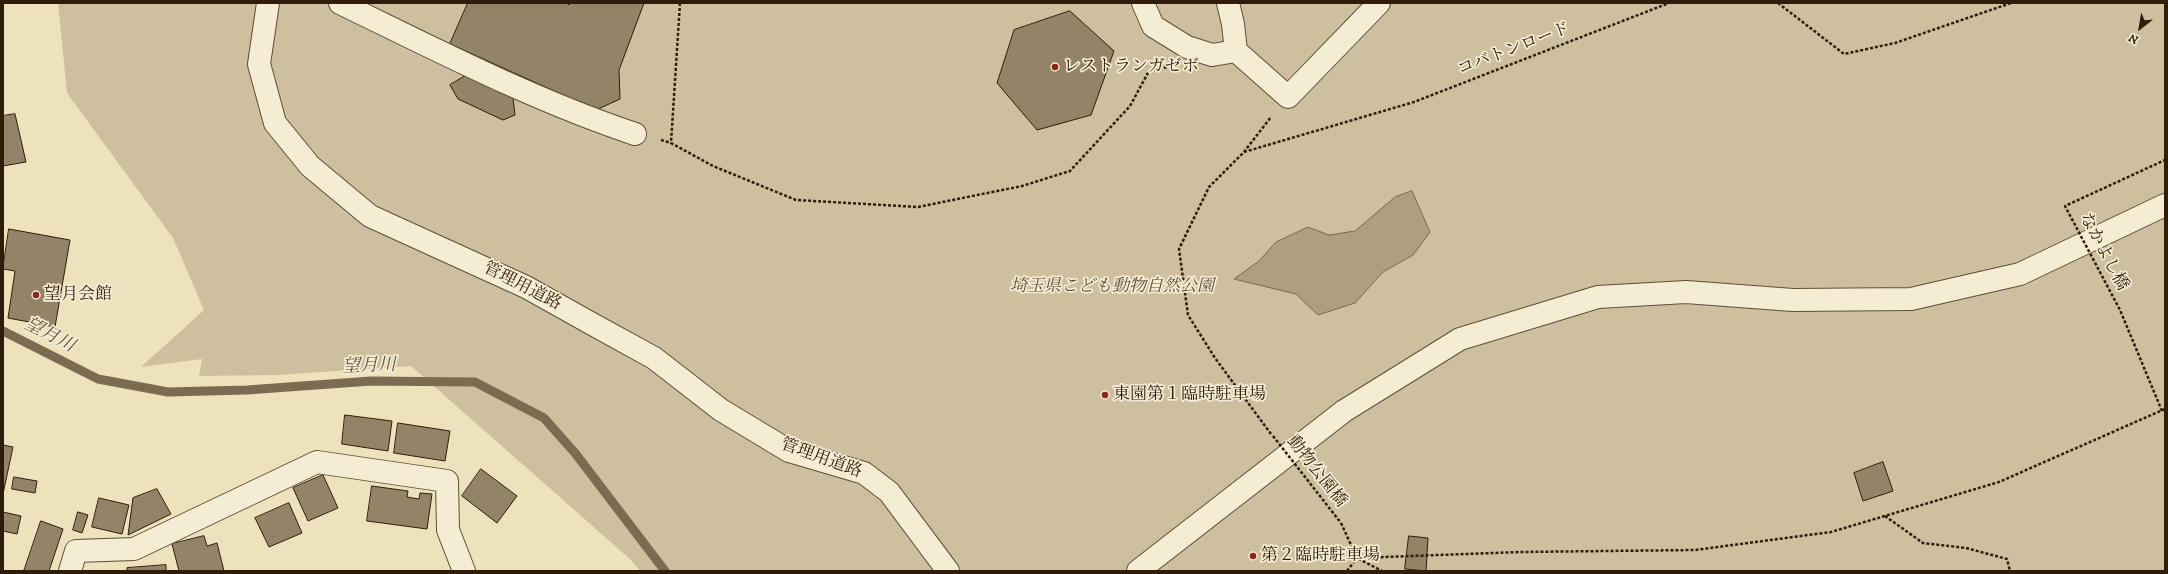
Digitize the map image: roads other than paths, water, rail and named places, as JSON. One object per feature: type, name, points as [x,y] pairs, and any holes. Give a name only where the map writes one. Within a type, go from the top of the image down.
[{"type":"street","name":"管理用道路","points":[[268,3],[259,64],[275,123],[310,166],[370,216],[526,287],[654,358],[721,410],[789,451],[864,474],[889,492],[948,571]]},
{"type":"street","points":[[340,3],[479,71],[588,119],[635,134]]},
{"type":"street","points":[[1143,3],[1153,26],[1187,47],[1212,55],[1236,51]]},
{"type":"street","points":[[1228,3],[1233,24],[1236,51],[1288,97],[1379,3]]},
{"type":"street","points":[[1138,571],[1344,411],[1460,339],[1598,297],[1686,292],[1793,300],[1911,299],[2020,274],[2165,205]]},
{"type":"street","points":[[70,571],[76,551],[134,549],[317,462],[447,481],[448,530],[464,571]]},
{"type":"waterway","name":"望月川","points":[[3,331],[98,379],[168,392],[247,390],[371,381],[475,382],[544,418],[575,453],[665,571]]},
{"type":"place","name":"レストランガゼボ","points":[[1055,67]]},
{"type":"place","name":"望月会館","points":[[36,295]]},
{"type":"place","name":"東園第１臨時駐車場","points":[[1105,395]]},
{"type":"place","name":"第２臨時駐車場","points":[[1253,556]]},
{"type":"park label","name":"埼玉県こども動物自然公園","points":[[1112,287]]}]
